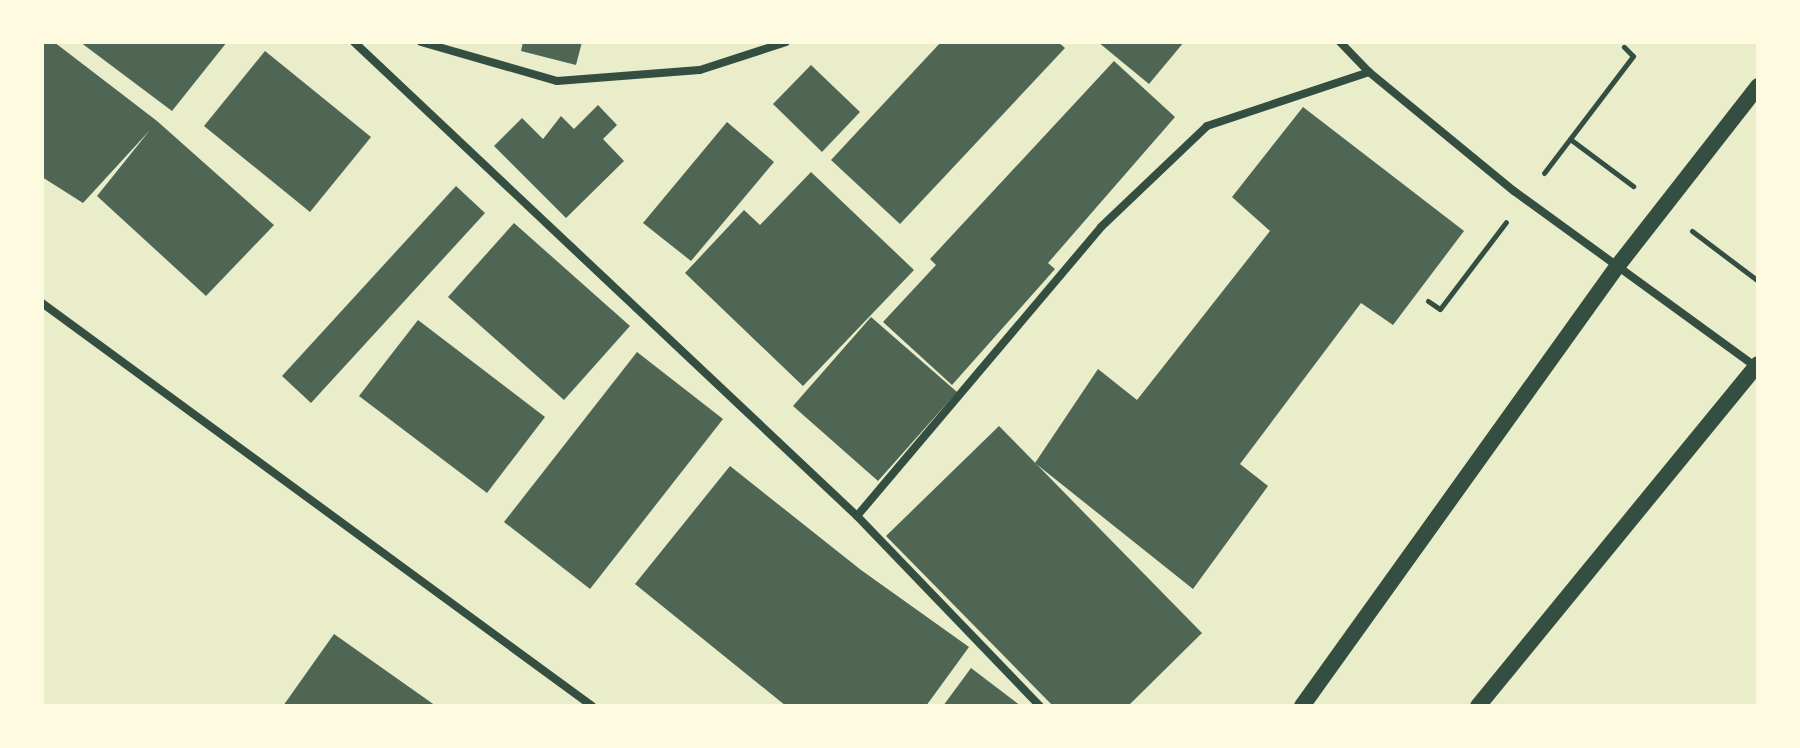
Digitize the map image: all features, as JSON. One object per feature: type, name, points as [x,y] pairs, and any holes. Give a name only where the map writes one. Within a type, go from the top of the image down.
[{"type":"main road","points":[[1302,706],[1616,268],[1758,86]]},
{"type":"main road","points":[[1478,706],[1757,365]]},
{"type":"street","points":[[354,42],[857,516],[1040,706]]},
{"type":"street","points":[[421,42],[557,81],[700,70],[786,42]]},
{"type":"street","points":[[750,42],[756,53]]},
{"type":"street","points":[[1340,42],[1369,72],[1616,268],[1757,365]]},
{"type":"street","points":[[857,516],[1101,227],[1207,126],[1369,72]]},
{"type":"street","points":[[42,303],[592,706]]},
{"type":"path","points":[[1570,139],[1633,56],[1624,47]]},
{"type":"path","points":[[1428,301],[1440,309],[1490,243]]},
{"type":"building","points":[[42,42],[54,42],[157,121],[274,225],[206,296],[97,196],[150,130],[83,203],[42,177]]},
{"type":"building","points":[[80,42],[227,42],[172,111]]},
{"type":"building","points":[[523,42],[582,42],[576,65],[521,51]]},
{"type":"building","points":[[941,42],[1058,42],[1065,48],[900,224],[831,160]]},
{"type":"building","points":[[1098,42],[1184,42],[1149,84]]},
{"type":"building","points":[[265,51],[371,137],[310,212],[204,126]]},
{"type":"building","points":[[1114,61],[1175,117],[1048,263],[1055,269],[952,385],[883,322],[936,265],[930,259]]},
{"type":"building","points":[[811,65],[860,112],[822,152],[773,104]]},
{"type":"building","points":[[598,105],[617,125],[603,139],[624,161],[566,218],[494,146],[522,118],[543,139],[561,116],[574,129]]},
{"type":"building","points":[[1303,107],[1464,231],[1393,325],[1361,303],[1240,464],[1268,486],[1193,589],[1035,463],[1098,369],[1137,400],[1270,231],[1232,197]]},
{"type":"building","points":[[727,122],[774,162],[691,261],[643,223]]},
{"type":"building","points":[[811,172],[914,270],[803,386],[685,273],[744,210],[760,225]]},
{"type":"building","points":[[456,186],[485,213],[311,403],[282,376]]},
{"type":"building","points":[[514,223],[630,326],[564,400],[448,297]]},
{"type":"building","points":[[871,317],[957,392],[878,481],[793,406]]},
{"type":"building","points":[[418,320],[545,417],[487,493],[359,396]]},
{"type":"building","points":[[637,352],[723,419],[590,589],[504,522]]},
{"type":"building","points":[[999,426],[1202,633],[1128,706],[1053,706],[886,536]]},
{"type":"building","points":[[730,466],[861,570],[969,647],[926,706],[786,706],[635,584]]},
{"type":"building","points":[[334,634],[436,706],[283,706]]},
{"type":"building","points":[[971,668],[1021,706],[943,706]]}]
